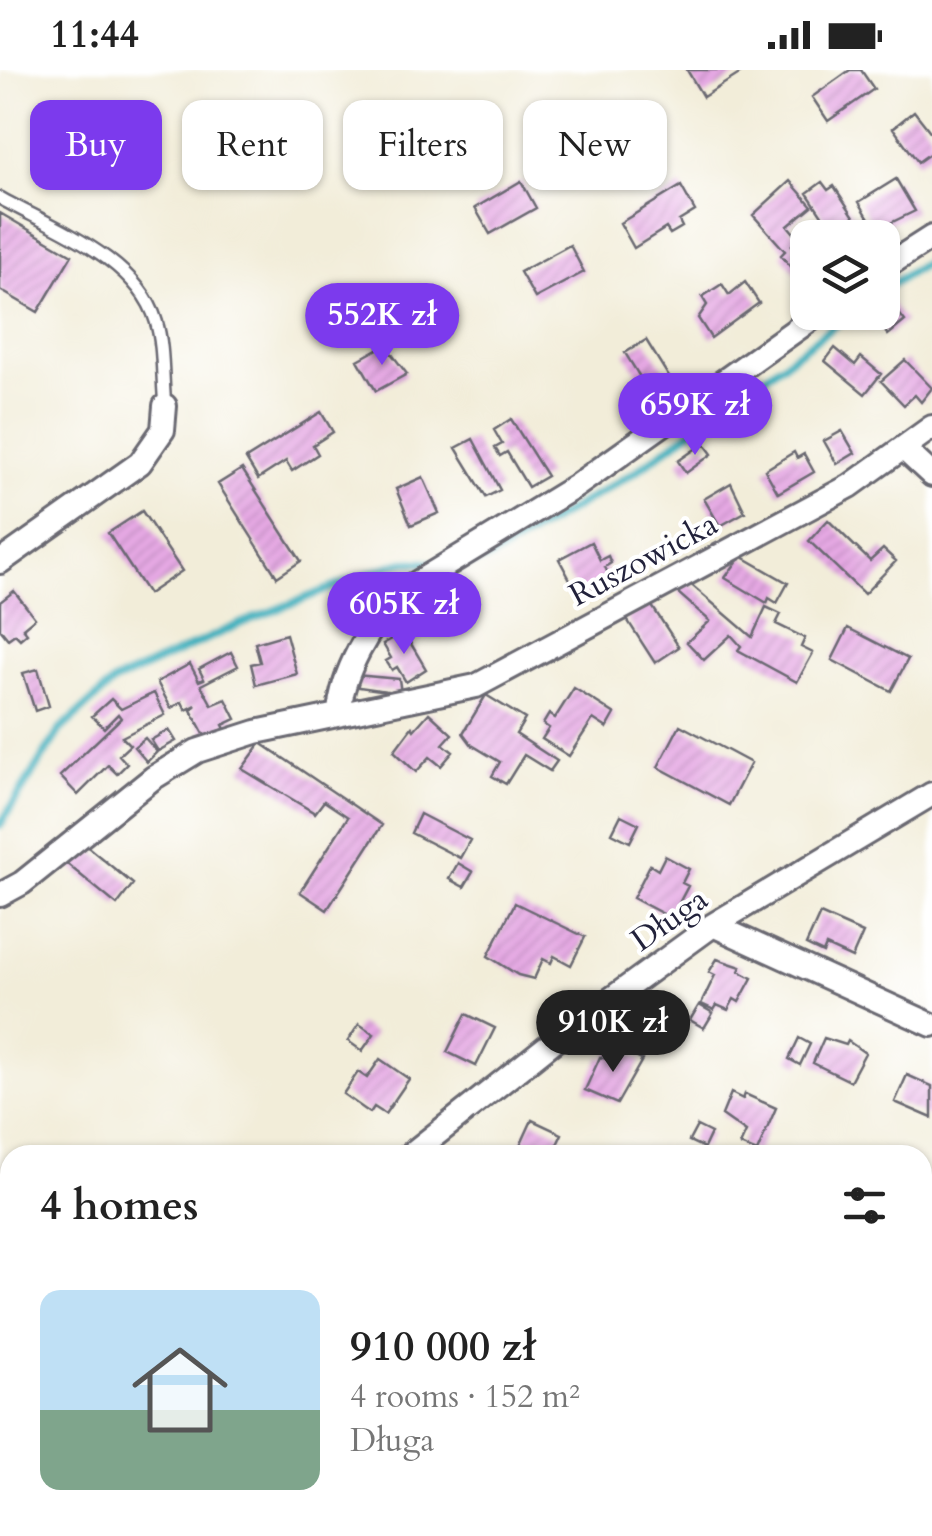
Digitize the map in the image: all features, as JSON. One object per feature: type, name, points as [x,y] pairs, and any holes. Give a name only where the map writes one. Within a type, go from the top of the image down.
[{"type":"street","points":[[900,257],[932,237]]},
{"type":"street","points":[[339,713],[341,690],[380,614],[397,595],[591,476],[796,330]]},
{"type":"street","points":[[0,562],[140,463],[163,430],[165,406]]},
{"type":"street","name":"Ruszowicka","points":[[0,895],[22,883],[153,778],[197,751],[339,713],[476,686],[789,520],[905,450],[932,427]]},
{"type":"street","points":[[905,450],[932,475]]},
{"type":"street","name":"Długa","points":[[423,1145],[560,1037],[713,926],[931,795]]},
{"type":"street","points":[[713,926],[932,1025]]},
{"type":"lane","points":[[0,198],[111,262],[138,288],[156,320],[165,406]]},
{"type":"building","points":[[687,70],[739,70],[741,73],[703,97]]},
{"type":"building","points":[[850,70],[861,70],[874,89],[828,121],[812,97]]},
{"type":"building","points":[[914,111],[932,134],[932,152],[918,162],[893,128]]},
{"type":"building","points":[[896,179],[915,211],[897,220],[870,220],[859,202]]},
{"type":"building","points":[[521,181],[536,208],[490,234],[475,208]]},
{"type":"building","points":[[790,181],[812,206],[790,220],[790,266],[781,255],[785,251],[753,215]]},
{"type":"building","points":[[822,182],[828,190],[834,186],[856,220],[825,220],[807,193]]},
{"type":"building","points":[[681,186],[695,211],[679,221],[682,227],[670,234],[666,228],[634,248],[620,223]]},
{"type":"building","points":[[0,213],[72,255],[38,312],[0,290]]},
{"type":"building","points":[[570,245],[584,272],[535,298],[520,272]]},
{"type":"building","points":[[745,282],[759,303],[711,338],[698,318],[707,305],[702,297],[722,284],[729,295]]},
{"type":"building","points":[[646,340],[669,377],[648,390],[625,353]]},
{"type":"building","points":[[385,345],[407,374],[376,391],[358,360]]},
{"type":"building","points":[[835,348],[855,365],[861,357],[881,374],[865,394],[825,361]]},
{"type":"building","points":[[905,360],[932,388],[921,402],[915,395],[904,405],[881,381]]},
{"type":"building","points":[[321,412],[333,432],[313,445],[318,454],[292,471],[286,461],[258,479],[246,459]]},
{"type":"building","points":[[511,419],[547,476],[528,487],[507,452],[500,456],[495,448],[502,444],[494,430]]},
{"type":"building","points":[[842,431],[855,453],[837,464],[824,441]]},
{"type":"building","points":[[473,439],[500,490],[486,497],[456,448]]},
{"type":"building","points":[[704,443],[712,454],[686,473],[678,461]]},
{"type":"building","points":[[794,452],[797,458],[804,454],[814,472],[778,493],[765,470]]},
{"type":"building","points":[[242,469],[301,561],[277,577],[218,484]]},
{"type":"building","points":[[423,477],[439,513],[411,525],[396,489]]},
{"type":"building","points":[[731,483],[745,512],[720,526],[704,499]]},
{"type":"building","points":[[142,511],[182,571],[148,594],[108,533]]},
{"type":"building","points":[[828,520],[870,561],[883,549],[896,561],[864,594],[809,541]]},
{"type":"building","points":[[591,542],[600,560],[608,556],[611,563],[605,567],[611,580],[580,598],[559,559]]},
{"type":"building","points":[[741,556],[788,583],[777,603],[769,598],[767,603],[725,578]]},
{"type":"building","points":[[688,582],[752,637],[766,607],[781,614],[776,624],[805,638],[801,647],[813,653],[797,682],[738,650],[741,646],[731,635],[704,660],[687,642],[710,621],[678,593]]},
{"type":"building","points":[[14,591],[35,618],[23,628],[27,633],[20,639],[15,634],[8,639],[0,629],[0,602]]},
{"type":"building","points":[[650,603],[679,647],[655,663],[626,618]]},
{"type":"building","points":[[848,628],[908,659],[891,691],[832,660]]},
{"type":"building","points":[[404,632],[426,669],[406,682],[397,667],[392,670],[386,661],[391,658],[383,644]]},
{"type":"building","points":[[286,634],[297,674],[256,685],[251,664],[260,662],[255,643]]},
{"type":"building","points":[[231,652],[238,666],[201,685],[212,705],[226,699],[236,719],[223,725],[225,729],[205,736],[191,710],[196,705],[186,710],[182,702],[171,708],[157,682],[190,664],[199,681],[204,679],[199,669]]},
{"type":"building","points":[[38,669],[49,706],[35,711],[23,673]]},
{"type":"building","points":[[355,675],[399,679],[401,693],[352,686]]},
{"type":"building","points":[[574,688],[615,714],[607,728],[593,719],[569,756],[542,739],[549,728],[543,724],[549,714],[555,718]]},
{"type":"building","points":[[154,693],[165,715],[122,737],[130,745],[119,755],[127,764],[117,774],[108,765],[78,795],[60,776],[121,718],[118,714],[104,728],[92,716],[111,699],[121,709]]},
{"type":"building","points":[[486,695],[525,719],[516,734],[557,761],[550,771],[524,755],[506,784],[492,776],[500,762],[472,745],[463,733]]},
{"type":"building","points":[[429,713],[452,734],[443,744],[453,752],[441,766],[430,757],[416,772],[394,751],[412,727],[414,730]]},
{"type":"building","points":[[680,725],[751,763],[729,805],[658,767]]},
{"type":"building","points":[[169,730],[176,741],[158,751],[151,740]]},
{"type":"building","points":[[145,738],[157,752],[147,762],[134,747]]},
{"type":"building","points":[[261,743],[382,825],[327,910],[300,892],[348,817],[324,801],[315,813],[242,769]]},
{"type":"building","points":[[420,814],[470,840],[460,858],[411,833]]},
{"type":"building","points":[[621,815],[639,824],[630,842],[612,833]]},
{"type":"building","points":[[83,843],[133,884],[117,905],[66,863]]},
{"type":"building","points":[[665,856],[689,869],[682,883],[688,886],[671,918],[633,898],[650,865],[658,870]]},
{"type":"building","points":[[458,863],[473,872],[464,887],[449,879]]},
{"type":"building","points":[[515,903],[585,937],[571,965],[554,956],[551,963],[543,959],[534,979],[518,975],[488,956]]},
{"type":"building","points":[[820,914],[863,933],[852,958],[826,946],[823,953],[806,945]]},
{"type":"building","points":[[717,959],[741,967],[739,971],[752,978],[739,1002],[734,999],[728,1010],[717,1005],[714,1010],[701,1004],[715,975],[709,972]]},
{"type":"building","points":[[699,1005],[713,1013],[704,1028],[690,1020]]},
{"type":"building","points":[[466,1014],[495,1028],[476,1066],[447,1052]]},
{"type":"building","points":[[359,1024],[374,1034],[362,1051],[348,1041]]},
{"type":"building","points":[[799,1038],[810,1044],[800,1065],[789,1059]]},
{"type":"building","points":[[824,1038],[846,1045],[848,1041],[865,1053],[850,1081],[813,1063]]},
{"type":"building","points":[[612,1046],[642,1060],[617,1104],[585,1090],[600,1057],[606,1059]]},
{"type":"building","points":[[380,1059],[409,1079],[385,1114],[374,1107],[370,1113],[343,1094],[358,1072],[367,1078]]},
{"type":"building","points":[[907,1075],[932,1086],[932,1118],[895,1102]]},
{"type":"building","points":[[731,1093],[743,1099],[745,1094],[776,1108],[760,1145],[740,1145],[746,1132],[722,1115]]},
{"type":"building","points":[[532,1120],[562,1134],[557,1145],[521,1145]]},
{"type":"building","points":[[697,1126],[711,1133],[705,1145],[689,1141]]},
{"type":"waterway","points":[[900,279],[932,259]]},
{"type":"waterway","points":[[463,566],[492,557],[635,472],[828,330]]},
{"type":"waterway","points":[[0,825],[60,730],[114,682],[242,623],[372,572],[402,562],[431,563]]}]
